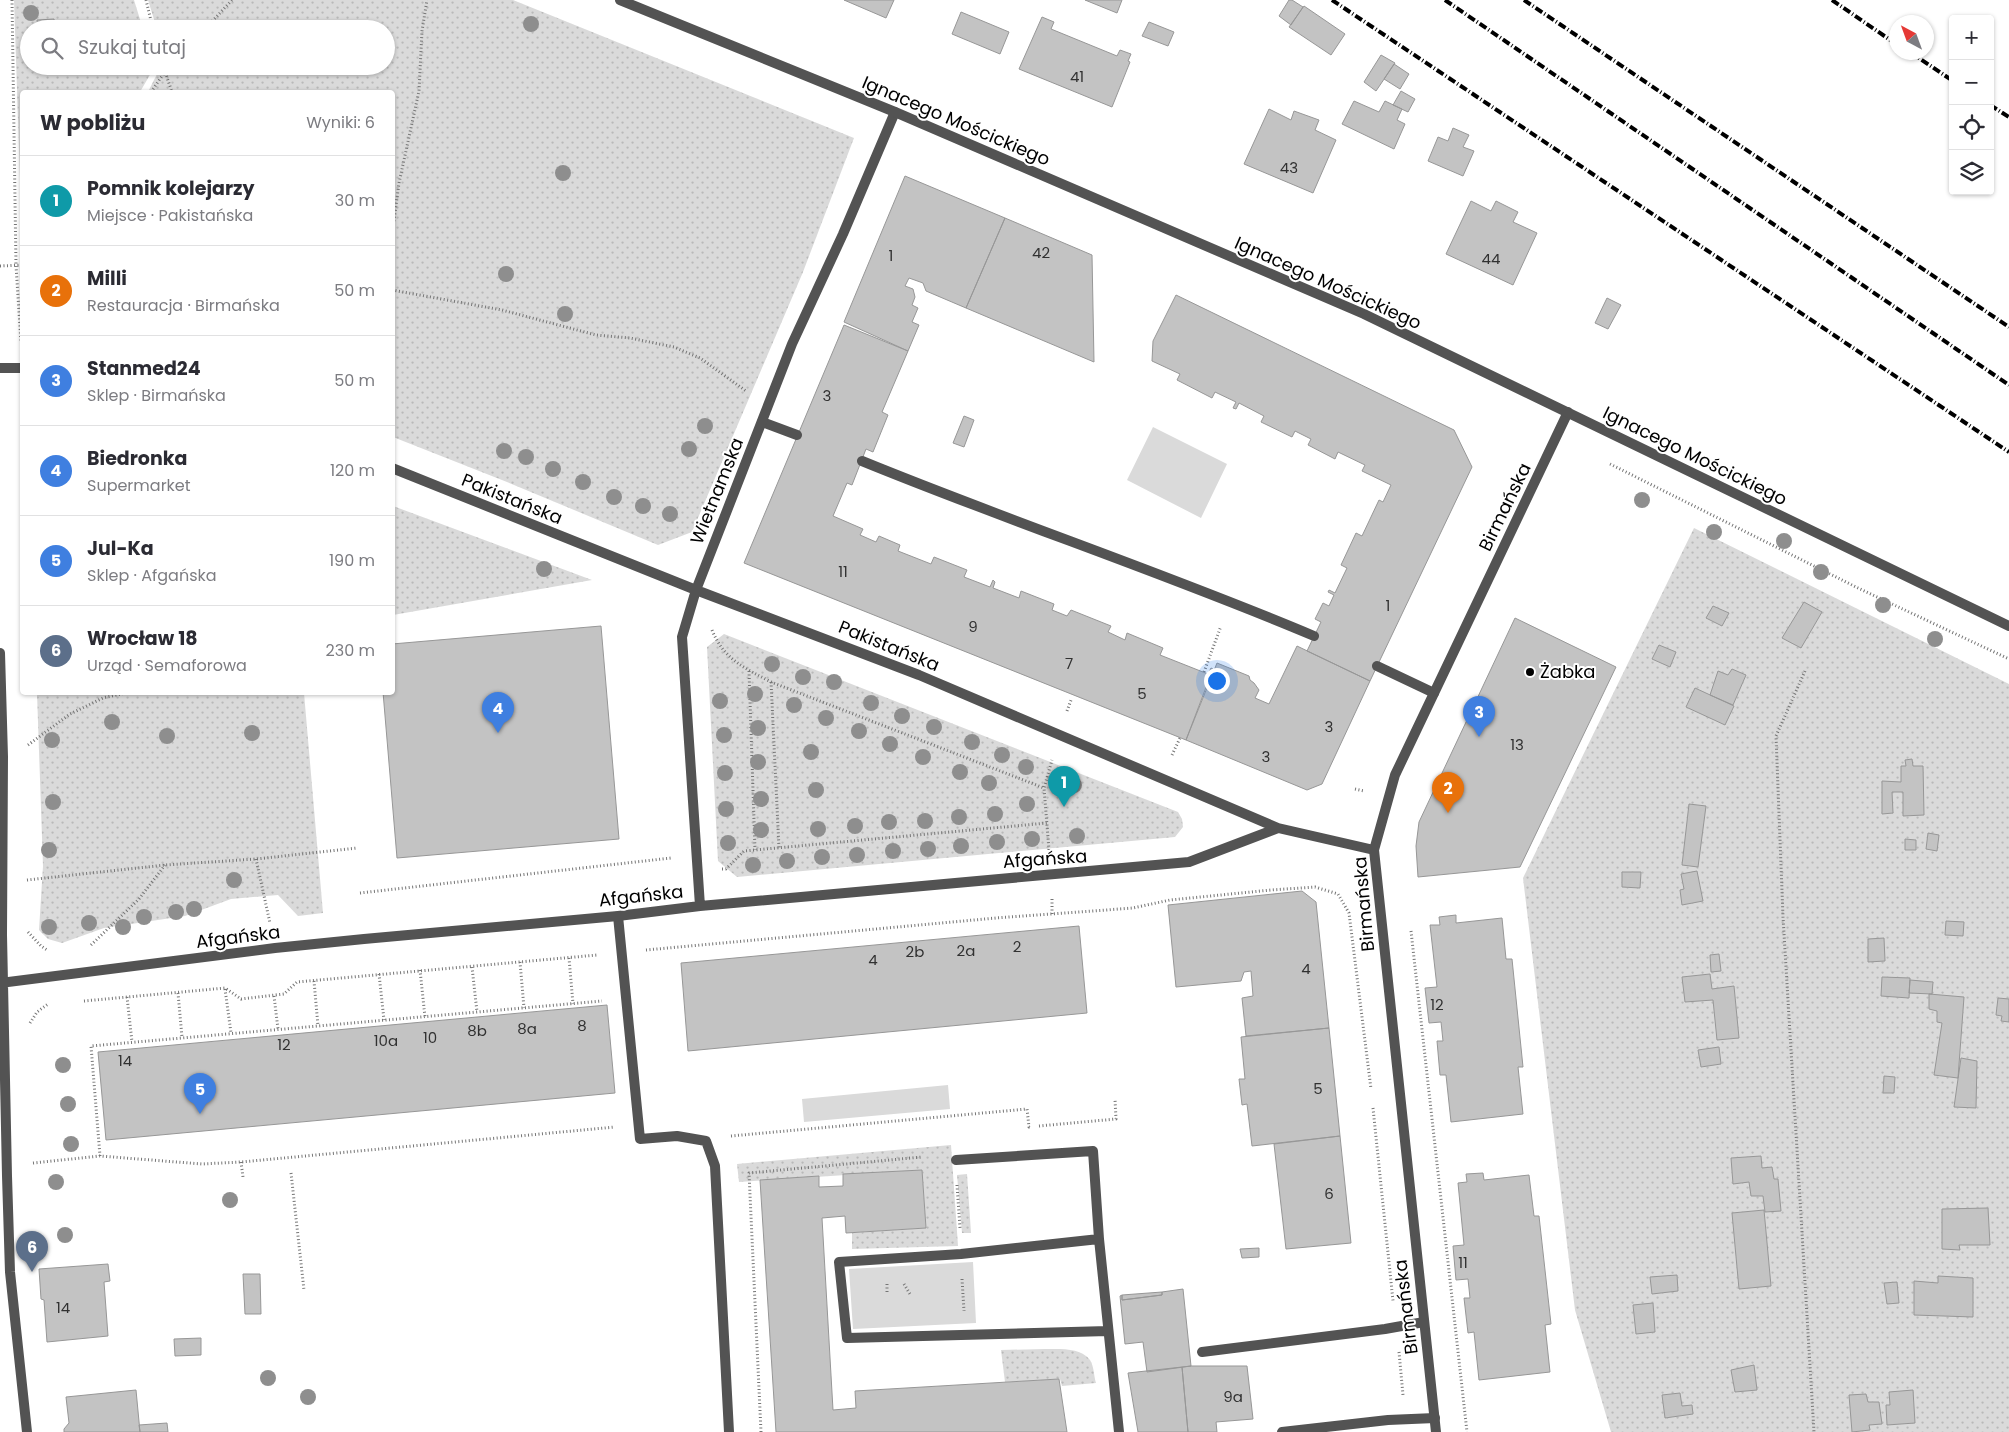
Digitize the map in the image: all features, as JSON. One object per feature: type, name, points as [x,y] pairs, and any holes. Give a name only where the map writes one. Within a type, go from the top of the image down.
[{"type":"street","name":"Ignacego Mościckiego","points":[[620,0],[895,112],[1364,314],[2009,626]]},
{"type":"street","name":"Wietnamska","points":[[700,906],[682,637],[696,590],[792,344],[843,234],[895,112]]},
{"type":"street","points":[[0,368],[20,368]]},
{"type":"street","name":"Birmańska","points":[[1436,1432],[1374,850],[1395,774],[1568,412]]},
{"type":"street","points":[[762,422],[797,435]]},
{"type":"street","points":[[862,461],[939,492],[1230,601],[1314,636]]},
{"type":"street","name":"Pakistańska","points":[[395,469],[696,590],[919,675],[1278,828],[1374,850]]},
{"type":"street","points":[[0,653],[3,757],[1,983],[10,1272],[27,1432]]},
{"type":"street","points":[[1377,666],[1434,693]]},
{"type":"street","name":"Afgańska","points":[[1,983],[275,948],[618,916],[700,906],[1189,862],[1278,828]]},
{"type":"street","points":[[618,916],[620,953],[640,1139],[677,1136],[706,1141],[715,1166],[729,1432]]},
{"type":"street","points":[[956,1160],[1093,1151],[1098,1239],[1119,1432]]},
{"type":"street","points":[[1098,1239],[961,1254],[840,1262],[847,1338],[1108,1331]]},
{"type":"street","points":[[1202,1352],[1424,1322]]},
{"type":"street","points":[[1282,1432],[1406,1419],[1435,1418]]},
{"type":"path","points":[[12,0],[16,266],[20,338]]},
{"type":"path","points":[[146,0],[151,20]]},
{"type":"path","points":[[213,20],[232,0]]},
{"type":"path","points":[[395,213],[399,183],[419,91],[422,31],[427,0]]},
{"type":"path","points":[[152,90],[162,75]]},
{"type":"path","points":[[166,75],[171,90]]},
{"type":"path","points":[[0,266],[20,265]]},
{"type":"path","points":[[395,291],[502,310],[596,335],[630,338],[674,347],[700,358],[749,393],[770,402]]},
{"type":"path","points":[[1606,462],[1849,584],[2009,659]]},
{"type":"path","points":[[696,590],[716,640],[736,664],[771,682],[1044,788]]},
{"type":"path","points":[[1204,672],[1230,601]]},
{"type":"path","points":[[749,670],[755,850]]},
{"type":"path","points":[[1805,671],[1776,736],[1783,917],[1814,1432]]},
{"type":"path","points":[[771,682],[778,848]]},
{"type":"path","points":[[27,745],[70,714],[103,698],[116,695]]},
{"type":"path","points":[[1052,915],[1044,788],[1071,700]]},
{"type":"path","points":[[27,735],[28,754]]},
{"type":"path","points":[[699,870],[726,869],[744,851],[1047,823]]},
{"type":"path","points":[[2,881],[28,880],[165,865],[256,859],[357,848]]},
{"type":"path","points":[[256,859],[275,948]]},
{"type":"path","points":[[360,893],[643,862]]},
{"type":"path","points":[[84,952],[139,900],[165,865]]},
{"type":"path","points":[[28,871],[28,889]]},
{"type":"path","points":[[77,1001],[225,988],[241,999],[274,996],[284,994],[297,982],[996,918],[1133,908],[1170,900],[1315,887],[1338,894],[1349,914],[1372,1097]]},
{"type":"path","points":[[1410,922],[1467,1432]]},
{"type":"path","points":[[28,924],[28,933],[41,946],[50,951]]},
{"type":"path","points":[[569,958],[573,1004]]},
{"type":"path","points":[[520,962],[524,1008]]},
{"type":"path","points":[[472,967],[477,1012]]},
{"type":"path","points":[[420,970],[426,1017]]},
{"type":"path","points":[[379,974],[384,1020]]},
{"type":"path","points":[[314,981],[318,1026]]},
{"type":"path","points":[[225,988],[231,1033]]},
{"type":"path","points":[[178,993],[182,1038]]},
{"type":"path","points":[[274,996],[278,1029]]},
{"type":"path","points":[[128,997],[132,1042]]},
{"type":"path","points":[[100,1156],[91,1046],[626,1000]]},
{"type":"path","points":[[29,1024],[38,1012],[50,1002]]},
{"type":"path","points":[[706,1141],[716,1137],[1027,1109],[1029,1127],[1116,1119],[1115,1099]]},
{"type":"path","points":[[1373,1107],[1386,1246],[1406,1419]]},
{"type":"path","points":[[30,1168],[30,1163],[100,1156],[202,1164],[241,1162],[638,1124]]},
{"type":"path","points":[[761,1432],[749,1173],[922,1157]]},
{"type":"path","points":[[241,1162],[243,1177]]},
{"type":"path","points":[[291,1173],[304,1290]]},
{"type":"shaded area","points":[[14,0],[134,0],[140,20],[20,20],[20,75],[150,75],[141,90],[20,90],[20,178]]},
{"type":"shaded area","points":[[148,0],[513,0],[854,138],[803,272],[692,532],[658,545],[395,438],[395,90],[149,90],[156,75],[395,75],[395,20],[154,20]]},
{"type":"shaded area","points":[[1153,427],[1227,464],[1201,518],[1127,480]]},
{"type":"shaded area","points":[[395,507],[592,580],[395,615]]},
{"type":"shaded area","points":[[1694,528],[2009,684],[2009,1432],[1611,1432],[1575,1310],[1523,878]]},
{"type":"shaded area","points":[[724,634],[1178,812],[1182,819],[1183,827],[1175,837],[737,877],[718,861],[707,647]]},
{"type":"shaded area","points":[[37,695],[304,695],[323,913],[298,916],[278,895],[231,899],[185,916],[104,928],[62,943],[48,939],[39,930],[43,866]]},
{"type":"shaded area","points":[[948,1085],[950,1109],[804,1122],[802,1099]]},
{"type":"shaded area","points":[[951,1145],[958,1246],[852,1249],[852,1233],[926,1228],[922,1170],[739,1182],[737,1164]]},
{"type":"shaded area","points":[[967,1174],[971,1233],[962,1233],[957,1175]]},
{"type":"shaded area","points":[[973,1262],[976,1323],[853,1329],[849,1269]]},
{"type":"shaded area","points":[[1063,1349],[1081,1353],[1090,1360],[1096,1383],[1062,1386],[1060,1379],[1005,1382],[1001,1350]]},
{"type":"building","points":[[844,0],[894,0],[886,18]]},
{"type":"building","points":[[1085,0],[1122,0],[1117,13]]},
{"type":"building","points":[[1289,0],[1303,7],[1291,25],[1279,16]]},
{"type":"building","points":[[1304,6],[1345,34],[1331,55],[1289,27]]},
{"type":"building","points":[[961,12],[1009,32],[1000,54],[952,34]]},
{"type":"building","points":[[1042,17],[1054,22],[1051,29],[1117,56],[1120,50],[1131,54],[1128,61],[1130,62],[1112,107],[1019,69]]},
{"type":"building","points":[[1149,22],[1174,32],[1168,46],[1142,36]]},
{"type":"building","points":[[1381,55],[1395,63],[1376,91],[1364,82]]},
{"type":"building","points":[[1394,64],[1409,74],[1400,89],[1384,79]]},
{"type":"building","points":[[1401,91],[1415,99],[1408,112],[1393,105]]},
{"type":"building","points":[[1354,101],[1379,112],[1385,101],[1402,109],[1397,120],[1405,124],[1394,149],[1342,124]]},
{"type":"building","points":[[1269,109],[1291,120],[1294,111],[1319,120],[1315,130],[1336,140],[1313,193],[1244,164]]},
{"type":"building","points":[[1453,128],[1469,135],[1463,147],[1474,151],[1463,176],[1428,161],[1438,137],[1448,141]]},
{"type":"building","points":[[905,176],[1005,218],[966,308],[926,291],[923,283],[909,278],[905,286],[913,289],[915,297],[912,305],[918,308],[912,322],[919,325],[908,351],[844,322]]},
{"type":"building","points":[[1471,201],[1491,211],[1496,201],[1518,212],[1513,222],[1537,233],[1513,285],[1446,254]]},
{"type":"building","points":[[1005,218],[1092,255],[1094,362],[966,308]]},
{"type":"building","points":[[1176,295],[1454,430],[1472,467],[1370,681],[1307,651],[1321,622],[1315,619],[1323,603],[1329,606],[1334,595],[1328,592],[1329,590],[1335,593],[1347,568],[1341,565],[1356,533],[1362,536],[1379,500],[1383,502],[1391,485],[1362,471],[1365,465],[1338,452],[1335,459],[1308,445],[1311,439],[1295,431],[1292,437],[1261,422],[1264,416],[1239,403],[1236,409],[1233,408],[1236,402],[1215,392],[1212,398],[1177,380],[1180,374],[1152,361],[1153,341]]},
{"type":"building","points":[[1607,298],[1621,305],[1608,329],[1595,323]]},
{"type":"building","points":[[844,325],[908,351],[882,412],[888,415],[873,452],[866,449],[852,485],[847,483],[833,516],[863,529],[860,535],[876,542],[879,536],[900,545],[898,551],[931,564],[934,557],[967,570],[964,577],[990,587],[993,580],[995,582],[993,588],[1019,598],[1021,591],[1054,604],[1052,610],[1067,616],[1071,610],[1111,626],[1108,632],[1125,640],[1127,633],[1163,648],[1160,655],[1208,674],[1211,668],[1213,669],[1186,740],[744,563]]},
{"type":"building","points":[[964,416],[974,420],[964,447],[953,443]]},
{"type":"building","points":[[1804,602],[1822,612],[1801,648],[1782,638]]},
{"type":"building","points":[[1713,606],[1729,613],[1722,626],[1706,618]]},
{"type":"building","points":[[1515,618],[1616,667],[1520,867],[1418,877],[1416,846],[1419,822]]},
{"type":"building","points":[[601,626],[619,839],[397,858],[383,695],[395,695],[395,644]]},
{"type":"building","points":[[1659,645],[1676,652],[1670,667],[1652,659]]},
{"type":"building","points":[[1297,646],[1370,681],[1322,784],[1307,790],[1186,740],[1217,663],[1249,676],[1250,680],[1259,690],[1255,698],[1269,704]]},
{"type":"building","points":[[1732,669],[1746,675],[1733,705],[1710,695],[1718,671],[1728,675]]},
{"type":"building","points":[[1695,688],[1734,706],[1725,725],[1686,707]]},
{"type":"building","points":[[1912,759],[1913,766],[1923,766],[1924,815],[1903,816],[1903,792],[1892,792],[1893,813],[1882,814],[1882,781],[1901,782],[1901,766],[1906,766],[1905,760]]},
{"type":"building","points":[[1689,804],[1706,806],[1698,867],[1682,865]]},
{"type":"building","points":[[1928,833],[1939,835],[1937,851],[1926,849]]},
{"type":"building","points":[[1905,839],[1916,840],[1916,850],[1905,850]]},
{"type":"building","points":[[1697,871],[1703,901],[1682,905],[1680,890],[1684,889],[1681,874]]},
{"type":"building","points":[[1622,872],[1641,872],[1640,888],[1622,887]]},
{"type":"building","points":[[1302,891],[1316,902],[1329,1028],[1246,1036],[1242,998],[1253,996],[1251,971],[1244,972],[1241,981],[1176,987],[1168,905]]},
{"type":"building","points":[[1456,915],[1456,923],[1502,918],[1506,959],[1512,959],[1523,1067],[1518,1067],[1523,1114],[1451,1122],[1446,1075],[1440,1075],[1437,1041],[1443,1041],[1441,1022],[1429,1023],[1425,988],[1437,987],[1430,925],[1440,925],[1439,917]]},
{"type":"building","points":[[1946,921],[1964,922],[1963,936],[1945,935]]},
{"type":"building","points":[[1079,926],[1087,1013],[688,1051],[681,963]]},
{"type":"building","points":[[1884,938],[1885,961],[1868,962],[1868,939]]},
{"type":"building","points":[[1719,954],[1721,971],[1711,972],[1710,955]]},
{"type":"building","points":[[1710,974],[1712,989],[1734,986],[1739,1038],[1717,1040],[1713,1000],[1685,1002],[1682,977]]},
{"type":"building","points":[[1882,977],[1910,978],[1909,998],[1881,996]]},
{"type":"building","points":[[1910,980],[1933,982],[1932,994],[1909,993]]},
{"type":"building","points":[[1929,994],[1964,997],[1958,1078],[1934,1075],[1942,1023],[1937,1022],[1937,1011],[1929,1009]]},
{"type":"building","points":[[1998,998],[2009,999],[2009,1022],[2001,1021],[2002,1016],[1996,1015]]},
{"type":"building","points":[[607,1005],[615,1093],[106,1140],[98,1052]]},
{"type":"building","points":[[1329,1028],[1340,1136],[1252,1146],[1247,1104],[1242,1105],[1239,1079],[1245,1079],[1241,1037]]},
{"type":"building","points":[[1719,1047],[1721,1064],[1701,1067],[1698,1050]]},
{"type":"building","points":[[1961,1058],[1977,1061],[1976,1108],[1954,1107]]},
{"type":"building","points":[[1884,1076],[1895,1077],[1894,1093],[1883,1093]]},
{"type":"building","points":[[1340,1136],[1351,1243],[1286,1249],[1274,1144]]},
{"type":"building","points":[[1761,1156],[1762,1168],[1772,1167],[1774,1179],[1778,1179],[1781,1211],[1765,1212],[1763,1196],[1751,1196],[1749,1182],[1733,1184],[1731,1158]]},
{"type":"building","points":[[922,1170],[926,1228],[846,1233],[845,1216],[822,1218],[833,1410],[856,1408],[855,1391],[1059,1379],[1067,1432],[776,1432],[760,1180],[819,1176],[819,1187],[843,1186],[843,1174]]},
{"type":"building","points":[[1483,1173],[1484,1180],[1529,1175],[1534,1216],[1539,1216],[1551,1324],[1545,1325],[1550,1372],[1479,1380],[1474,1332],[1468,1333],[1464,1298],[1470,1298],[1468,1279],[1456,1280],[1453,1246],[1464,1245],[1458,1183],[1467,1182],[1466,1174]]},
{"type":"building","points":[[1988,1208],[1990,1245],[1959,1245],[1960,1250],[1942,1249],[1942,1209]]},
{"type":"building","points":[[1764,1210],[1771,1286],[1739,1289],[1732,1213]]},
{"type":"building","points":[[1259,1248],[1259,1257],[1242,1258],[1240,1249]]},
{"type":"building","points":[[108,1264],[110,1281],[104,1282],[108,1336],[47,1342],[44,1300],[41,1299],[39,1269]]},
{"type":"building","points":[[243,1274],[260,1274],[261,1314],[245,1314]]},
{"type":"building","points":[[1677,1275],[1678,1291],[1652,1294],[1650,1277]]},
{"type":"building","points":[[1938,1276],[1973,1278],[1973,1317],[1914,1315],[1914,1281],[1938,1283]]},
{"type":"building","points":[[1897,1282],[1899,1303],[1887,1304],[1884,1283]]},
{"type":"building","points":[[1183,1289],[1191,1366],[1147,1372],[1143,1342],[1125,1344],[1120,1296],[1122,1295],[1122,1300],[1162,1295],[1162,1292]]},
{"type":"building","points":[[1162,1292],[1162,1295],[1122,1300],[1122,1295]]},
{"type":"building","points":[[1653,1303],[1655,1332],[1636,1334],[1633,1305]]},
{"type":"building","points":[[201,1338],[201,1355],[175,1356],[174,1339]]},
{"type":"building","points":[[1754,1365],[1757,1390],[1735,1392],[1731,1370]]},
{"type":"building","points":[[1247,1366],[1253,1419],[1216,1422],[1217,1432],[1188,1432],[1182,1367]]},
{"type":"building","points":[[1182,1367],[1188,1432],[1138,1432],[1128,1373]]},
{"type":"building","points":[[136,1390],[140,1432],[64,1432],[69,1423],[66,1397]]},
{"type":"building","points":[[1913,1390],[1915,1423],[1887,1425],[1886,1405],[1890,1405],[1889,1392]]},
{"type":"building","points":[[1680,1393],[1682,1406],[1692,1405],[1693,1414],[1665,1418],[1662,1395]]},
{"type":"building","points":[[1866,1394],[1868,1402],[1879,1402],[1882,1424],[1869,1425],[1870,1430],[1852,1432],[1849,1395]]},
{"type":"building","points":[[167,1423],[168,1432],[140,1432],[139,1425]]},
{"type":"railway","points":[[1332,0],[2009,452]]},
{"type":"railway","points":[[1445,0],[2009,385]]},
{"type":"railway","points":[[1524,0],[2009,327]]},
{"type":"railway","points":[[1832,0],[1889,39]]},
{"type":"railway","points":[[1922,60],[1949,78]]},
{"type":"railway","points":[[1994,108],[2009,117]]},
{"type":"place","name":"Żabka","points":[[1530,672]]},
{"type":"place","name":"Biedronka","points":[[498,733]]},
{"type":"place","name":"Stanmed24","points":[[1479,737]]},
{"type":"place","name":"Pomnik kolejarzy","points":[[1064,807]]},
{"type":"place","name":"Milli","points":[[1448,813]]},
{"type":"place","name":"Jul-Ka","points":[[200,1114]]},
{"type":"place","name":"Wrocław 18","points":[[32,1272]]}]
